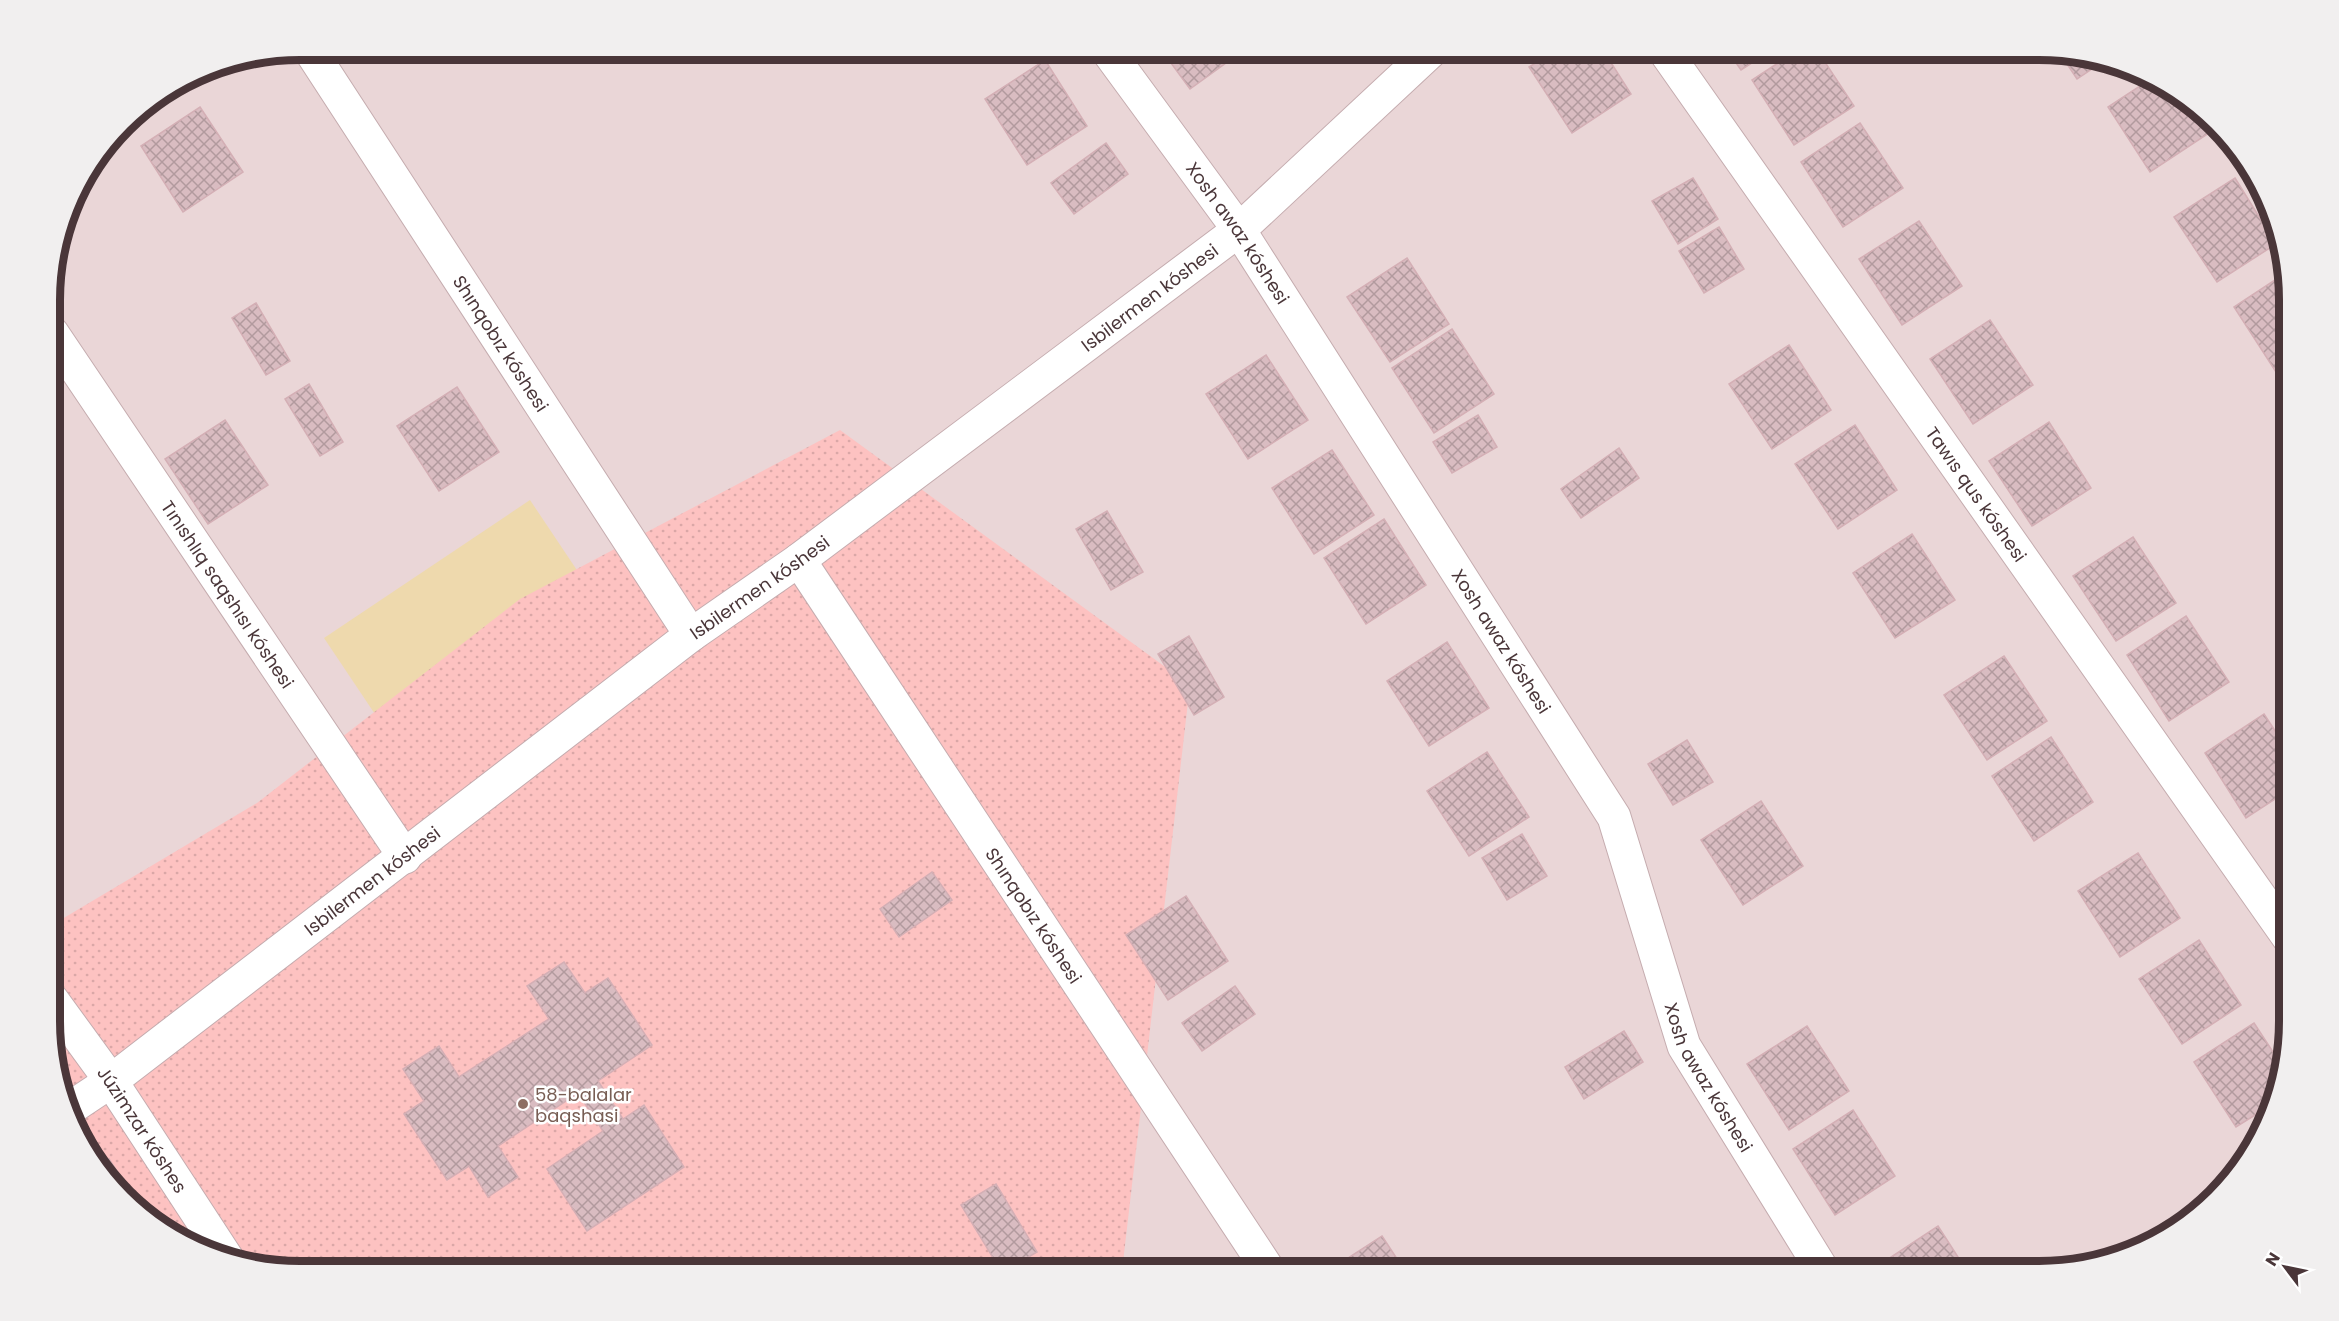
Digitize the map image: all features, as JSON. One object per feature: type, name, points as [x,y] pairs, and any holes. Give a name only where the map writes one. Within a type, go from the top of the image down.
[{"type":"street","name":"Shınqobız kóshesi","points":[[317,60],[691,635]]},
{"type":"street","name":"Xosh awaz kóshesi","points":[[1114,60],[1239,230],[1614,817],[1684,1046],[1817,1261]]},
{"type":"street","name":"Isbilermen kóshesi","points":[[75,1105],[111,1081],[405,857],[691,635],[799,560],[1239,230],[1421,60]]},
{"type":"street","name":"Tawıs qus kóshesi","points":[[1671,60],[2279,924]]},
{"type":"street","name":"Tınıshlıq saqshısı kóshesi","points":[[60,345],[405,857]]},
{"type":"street","name":"Shınqobız kóshesi","points":[[799,560],[1262,1261]]},
{"type":"street","name":"Júzimzar kóshes","points":[[60,1011],[111,1081],[219,1247]]},
{"type":"shaded area","points":[[2039,60],[2070,62],[2101,68],[2131,78],[2159,92],[2209,130],[2239,167],[2261,208],[2271,238],[2277,269],[2279,300],[2279,1021],[2277,1052],[2271,1083],[2261,1113],[2247,1141],[2209,1191],[2159,1229],[2131,1243],[2101,1253],[2070,1259],[2039,1261],[300,1261],[269,1259],[238,1253],[208,1243],[180,1229],[130,1191],[100,1154],[78,1113],[68,1083],[62,1052],[60,1021],[60,300],[62,269],[68,238],[78,208],[100,167],[130,130],[167,100],[208,78],[238,68],[284,61]]},
{"type":"shaded area","points":[[530,500],[607,615],[401,753],[324,638]]},
{"type":"sand","points":[[840,430],[1190,685],[1123,1261],[300,1261],[269,1259],[238,1253],[208,1243],[167,1221],[130,1191],[92,1141],[78,1113],[68,1083],[62,1052],[60,1021],[60,920],[257,803],[520,599]]},
{"type":"building","points":[[1045,60],[1087,126],[1027,165],[985,99]]},
{"type":"building","points":[[1169,60],[1230,60],[1190,89]]},
{"type":"building","points":[[1540,60],[1609,60],[1631,94],[1572,133],[1529,67]]},
{"type":"building","points":[[1734,60],[1756,60],[1741,70]]},
{"type":"building","points":[[1783,60],[1824,60],[1854,106],[1794,145],[1752,80]]},
{"type":"building","points":[[2065,62],[2095,67],[2077,79]]},
{"type":"building","points":[[2143,84],[2172,100],[2206,127],[2209,133],[2150,172],[2108,107]]},
{"type":"building","points":[[200,107],[243,172],[183,212],[141,146]]},
{"type":"building","points":[[1860,123],[1903,188],[1843,227],[1801,162]]},
{"type":"building","points":[[1106,143],[1128,174],[1074,214],[1051,183]]},
{"type":"building","points":[[1693,178],[1718,219],[1678,244],[1652,201]]},
{"type":"building","points":[[2235,178],[2270,234],[2273,246],[2217,282],[2174,217]]},
{"type":"building","points":[[1919,221],[1962,286],[1902,325],[1859,259]]},
{"type":"building","points":[[1719,227],[1744,269],[1704,293],[1679,251]]},
{"type":"building","points":[[1407,258],[1449,324],[1390,362],[1347,297]]},
{"type":"building","points":[[2278,278],[2279,370],[2276,372],[2234,307]]},
{"type":"building","points":[[256,303],[290,361],[266,375],[232,318]]},
{"type":"building","points":[[1990,320],[2033,385],[1973,424],[1930,359]]},
{"type":"building","points":[[1452,329],[1494,394],[1434,433],[1392,368]]},
{"type":"building","points":[[1789,345],[1831,410],[1772,449],[1729,384]]},
{"type":"building","points":[[1266,355],[1308,420],[1248,459],[1206,394]]},
{"type":"building","points":[[309,384],[343,442],[320,456],[285,399]]},
{"type":"building","points":[[457,387],[499,452],[439,491],[397,426]]},
{"type":"building","points":[[1478,415],[1497,447],[1452,473],[1433,442]]},
{"type":"building","points":[[225,420],[268,485],[208,524],[165,459]]},
{"type":"building","points":[[2049,422],[2091,488],[2032,526],[1989,461]]},
{"type":"building","points":[[1855,425],[1897,490],[1838,529],[1795,464]]},
{"type":"building","points":[[1619,448],[1639,478],[1581,518],[1561,489]]},
{"type":"building","points":[[1332,450],[1374,515],[1314,554],[1272,488]]},
{"type":"building","points":[[1107,511],[1143,572],[1111,590],[1076,529]]},
{"type":"building","points":[[1384,519],[1426,585],[1366,624],[1324,558]]},
{"type":"building","points":[[1912,534],[1955,600],[1895,638],[1853,573]]},
{"type":"building","points":[[2133,537],[2176,603],[2116,641],[2073,576]]},
{"type":"building","points":[[2186,616],[2229,682],[2169,721],[2127,655]]},
{"type":"building","points":[[1189,636],[1224,697],[1194,715],[1158,654]]},
{"type":"building","points":[[1447,642],[1489,708],[1429,746],[1387,681]]},
{"type":"building","points":[[2004,656],[2047,721],[1987,760],[1944,695]]},
{"type":"building","points":[[2264,714],[2279,737],[2279,797],[2246,818],[2205,753]]},
{"type":"building","points":[[2051,737],[2093,802],[2034,841],[1992,776]]},
{"type":"building","points":[[1687,740],[1713,782],[1673,805],[1648,764]]},
{"type":"building","points":[[1487,752],[1529,817],[1469,856],[1427,791]]},
{"type":"building","points":[[1761,801],[1803,866],[1743,905],[1701,840]]},
{"type":"building","points":[[1522,834],[1547,876],[1507,900],[1482,858]]},
{"type":"building","points":[[2138,853],[2180,918],[2120,957],[2078,891]]},
{"type":"building","points":[[932,872],[952,900],[899,937],[880,909]]},
{"type":"building","points":[[1186,896],[1228,961],[1168,1000],[1126,935]]},
{"type":"building","points":[[2199,940],[2241,1005],[2182,1044],[2139,979]]},
{"type":"building","points":[[564,962],[585,993],[608,978],[652,1045],[598,1081],[623,1119],[644,1105],[684,1167],[587,1231],[547,1169],[603,1131],[578,1093],[498,1146],[518,1177],[488,1197],[469,1166],[447,1180],[404,1114],[424,1101],[403,1069],[439,1046],[459,1077],[549,1019],[527,986]]},
{"type":"building","points":[[1235,986],[1255,1014],[1202,1051],[1182,1023]]},
{"type":"building","points":[[2254,1023],[2276,1057],[2271,1083],[2262,1111],[2236,1127],[2194,1062]]},
{"type":"building","points":[[1807,1026],[1849,1091],[1789,1130],[1747,1064]]},
{"type":"building","points":[[1624,1031],[1643,1062],[1584,1099],[1565,1067]]},
{"type":"building","points":[[1853,1110],[1895,1176],[1835,1215],[1793,1149]]},
{"type":"building","points":[[109,1159],[129,1190],[110,1167],[106,1161]]},
{"type":"building","points":[[996,1184],[1037,1252],[1022,1261],[995,1261],[961,1205]]},
{"type":"building","points":[[1938,1226],[1961,1261],[1885,1261]]},
{"type":"building","points":[[1382,1236],[1398,1261],[1343,1261]]},
{"type":"place","name":"58-balalar baqshasi","points":[[523,1104]]}]
